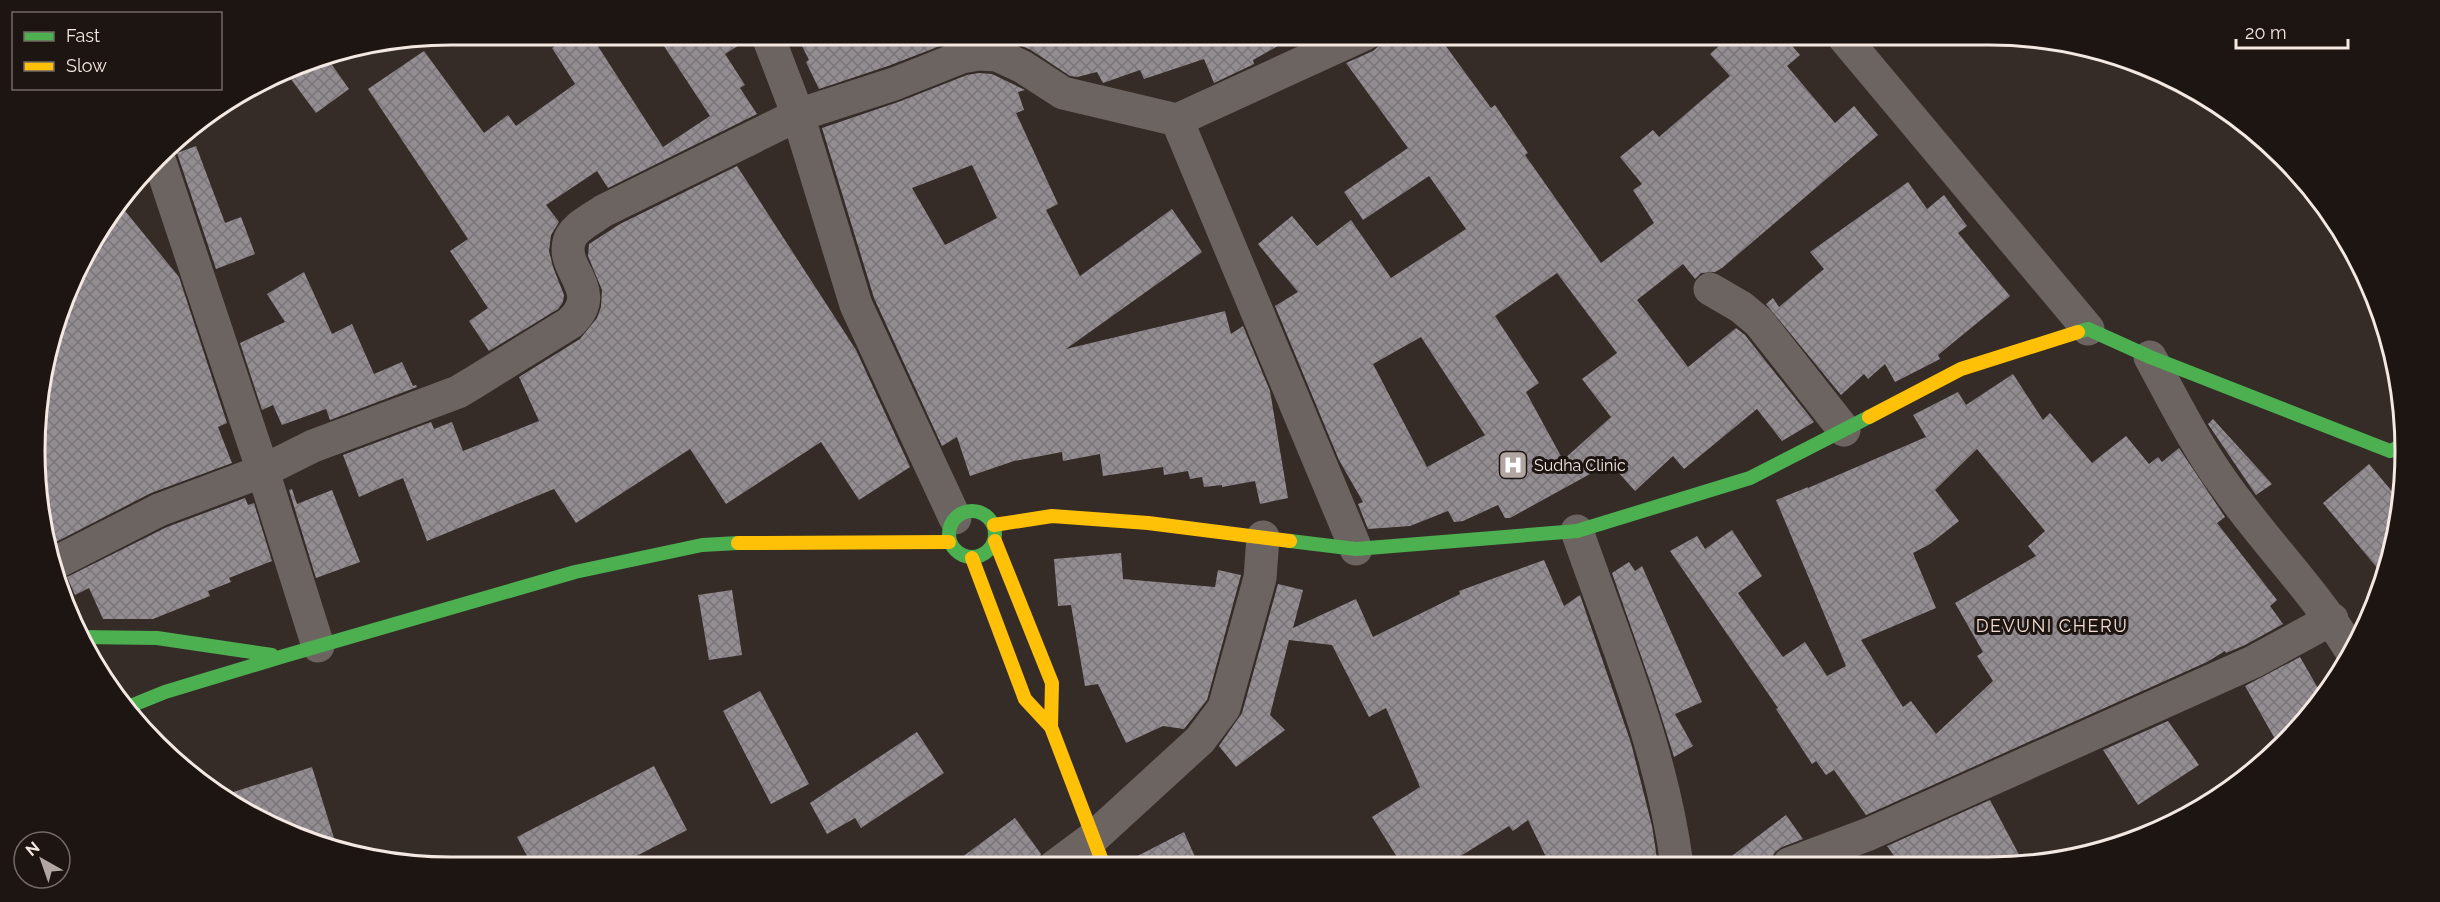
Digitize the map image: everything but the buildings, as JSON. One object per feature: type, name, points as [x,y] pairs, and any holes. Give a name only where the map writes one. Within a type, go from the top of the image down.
[{"type":"street","points":[[771,45],[798,115],[856,305],[952,530],[958,554],[972,558],[986,554],[995,540]]},
{"type":"street","points":[[61,560],[159,510],[263,471],[313,446],[458,392],[570,323],[580,314],[585,302],[568,243],[575,231],[603,211],[798,115],[894,84],[962,57],[978,54],[997,55],[1023,67],[1064,93],[1177,120],[1341,45]]},
{"type":"street","points":[[1850,45],[2088,329],[2150,357],[2395,449]]},
{"type":"street","points":[[1177,120],[1356,549]]},
{"type":"street","points":[[162,167],[263,471],[318,646]]},
{"type":"street","points":[[1710,290],[1741,307],[1759,322],[1844,430]]},
{"type":"street","points":[[994,525],[1052,516],[1148,523],[1356,549],[1577,531],[1750,478],[1961,369],[2088,329]]},
{"type":"street","points":[[2150,357],[2186,423],[2222,481],[2332,619],[2347,643]]},
{"type":"street","points":[[952,530],[965,511],[976,511],[987,515],[994,525],[995,540],[1052,683],[1051,727],[1099,852]]},
{"type":"street","points":[[134,704],[165,692],[284,656],[574,572],[702,545],[952,530]]},
{"type":"street","points":[[1577,531],[1636,701],[1661,782],[1671,819],[1676,857]]},
{"type":"street","points":[[1083,857],[1099,852],[1200,740],[1224,708],[1260,578],[1263,537]]},
{"type":"street","points":[[972,558],[1024,699],[1051,727]]},
{"type":"street","points":[[1808,857],[1869,834],[2253,662],[2332,619]]},
{"type":"street","points":[[90,637],[157,638],[284,656]]},
{"type":"traffic: fast","points":[[2078,332],[2088,329],[2150,357],[2390,451],[2395,449]]},
{"type":"traffic: fast","points":[[1290,541],[1356,549],[1577,531],[1750,478],[1869,417]]},
{"type":"traffic: fast","points":[[972,511],[981,512],[988,518],[994,525],[995,534],[994,543],[988,550],[981,556],[972,557],[963,556],[956,550],[950,543],[949,534],[950,525],[956,518],[963,512],[972,511]]},
{"type":"traffic: fast","points":[[134,704],[165,692],[284,656],[575,572],[702,545],[738,543]]},
{"type":"traffic: fast","points":[[90,637],[157,638],[272,655]]},
{"type":"traffic: slow","points":[[1869,417],[1961,369],[2078,332]]},
{"type":"traffic: slow","points":[[994,525],[1052,516],[1148,523],[1290,541]]},
{"type":"traffic: slow","points":[[995,541],[1052,683],[1051,727]]},
{"type":"traffic: slow","points":[[738,543],[949,542]]},
{"type":"traffic: slow","points":[[972,558],[1025,699],[1051,727],[1101,857]]},
{"type":"place","name":"Sudha Clinic","points":[[1513,465]]},
{"type":"district","name":"DEVUNI CHERU","points":[[2052,626]]}]
